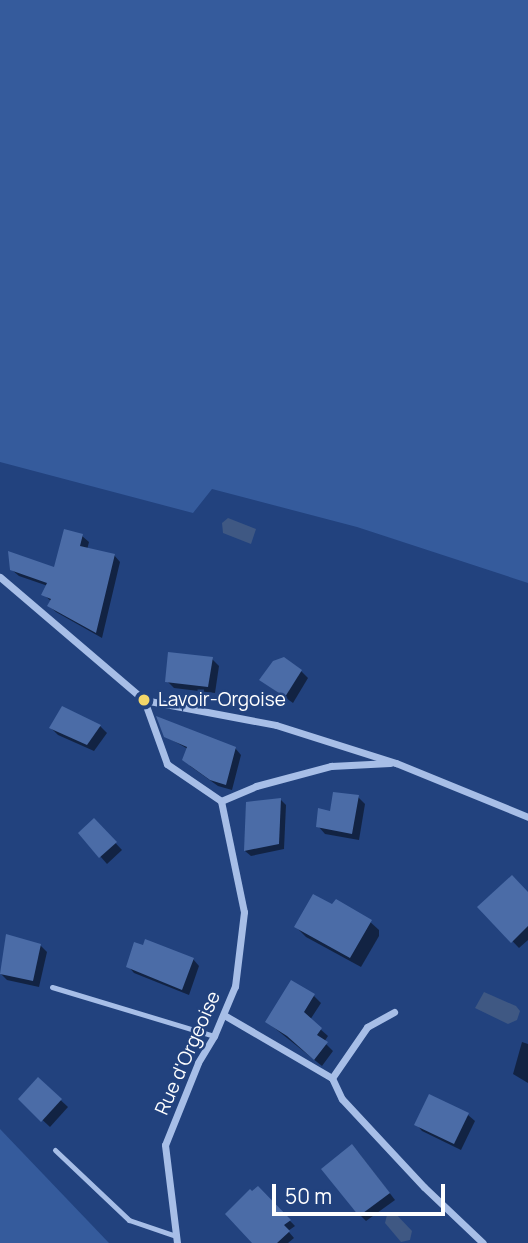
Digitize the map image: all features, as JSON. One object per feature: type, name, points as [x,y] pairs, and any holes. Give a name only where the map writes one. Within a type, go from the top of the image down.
[{"type":"street","points":[[0,577],[144,700],[167,764],[221,801],[256,786],[331,766],[396,763]]},
{"type":"street","points":[[144,700],[276,725],[396,763],[528,817]]},
{"type":"street","name":"Rue d'Orgeoise","points":[[176,1239],[164,1145],[198,1063],[214,1036],[235,986],[244,912],[221,801]]},
{"type":"street","points":[[332,1078],[367,1027],[394,1012]]},
{"type":"street","points":[[224,1015],[332,1078],[351,1109],[424,1187],[483,1243]]},
{"type":"lane","points":[[52,987],[214,1036]]},
{"type":"lane","points":[[55,1150],[129,1220],[176,1239]]},
{"type":"shaded area","points":[[0,0],[528,0],[528,583],[357,527],[212,489],[193,513],[0,462]]},
{"type":"shaded area","points":[[228,518],[256,529],[251,544],[223,533],[222,523]]},
{"type":"shaded area","points":[[484,992],[516,1006],[520,1011],[517,1020],[508,1024],[475,1008]]},
{"type":"shaded area","points":[[0,1129],[109,1243],[0,1243]]},
{"type":"shaded area","points":[[394,1212],[412,1231],[410,1240],[401,1242],[385,1223],[387,1215]]},
{"type":"building","points":[[64,529],[83,534],[80,546],[115,554],[96,633],[47,606],[51,599],[41,595],[47,583],[10,570],[8,551],[54,567]]},
{"type":"building","points":[[168,652],[213,657],[208,687],[165,682]]},
{"type":"building","points":[[284,657],[302,670],[285,697],[259,680],[273,661]]},
{"type":"building","points":[[62,706],[101,725],[87,745],[49,728]]},
{"type":"building","points":[[156,716],[236,747],[226,785],[210,780],[182,760],[187,747],[164,737]]},
{"type":"building","points":[[333,792],[359,795],[352,834],[316,827],[318,808],[330,811]]},
{"type":"building","points":[[281,798],[279,844],[244,851],[246,802]]},
{"type":"building","points":[[94,818],[117,842],[99,858],[78,833]]},
{"type":"building","points":[[512,875],[528,892],[528,926],[511,943],[477,907]]},
{"type":"building","points":[[313,894],[332,904],[336,899],[372,920],[350,958],[294,927]]},
{"type":"building","points":[[6,934],[41,944],[33,981],[0,974]]},
{"type":"building","points":[[145,939],[194,958],[182,990],[126,967],[134,942],[143,945]]},
{"type":"building","points":[[291,980],[315,994],[304,1012],[322,1028],[317,1035],[328,1042],[314,1060],[287,1036],[265,1022]]},
{"type":"building","points":[[38,1077],[62,1099],[41,1122],[18,1099]]},
{"type":"building","points":[[429,1094],[469,1113],[454,1144],[414,1125]]},
{"type":"building","points":[[352,1144],[390,1193],[359,1216],[321,1169]]},
{"type":"building","points":[[258,1186],[291,1220],[284,1225],[290,1231],[277,1243],[252,1243],[225,1214],[250,1189],[252,1191]]},
{"type":"place","name":"Lavoir-Orgoise","points":[[144,700]]}]
